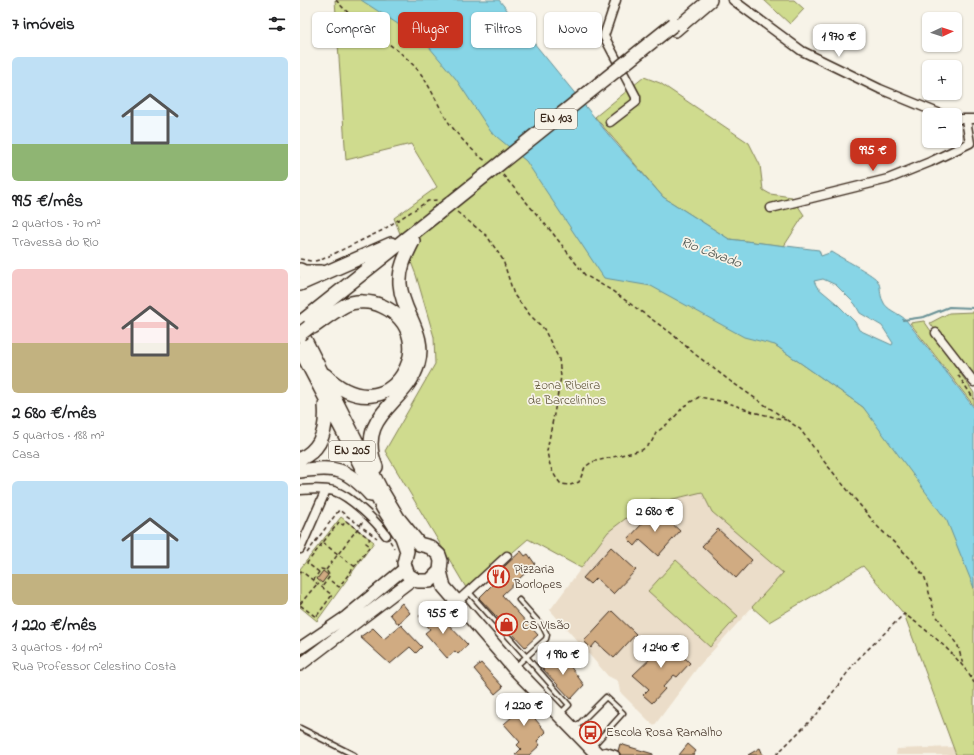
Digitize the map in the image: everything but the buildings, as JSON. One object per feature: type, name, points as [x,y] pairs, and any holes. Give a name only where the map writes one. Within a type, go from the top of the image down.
[{"type":"main road","name":"EN 103","points":[[674,27],[702,0]]},
{"type":"main road","name":"EN 103","points":[[304,326],[674,27],[710,0]]},
{"type":"main road","points":[[300,284],[324,272],[352,263],[397,241],[411,240],[402,267],[400,285],[404,301],[419,337],[421,350],[413,378],[390,403],[375,424],[370,442],[374,462],[381,482],[380,488]]},
{"type":"main road","points":[[300,270],[304,272],[324,272]]},
{"type":"main road","points":[[304,326],[313,327],[345,306],[369,302],[390,310],[401,320],[408,333],[410,354],[405,372],[399,381],[380,393],[359,396],[347,392],[321,371]]},
{"type":"main road","name":"EN 205","points":[[304,326],[321,371],[380,488],[398,518],[419,544]]},
{"type":"main road","name":"EN 205","points":[[300,349],[383,508],[402,537],[407,552]]},
{"type":"main road","points":[[300,459],[316,448],[323,438],[326,421],[325,399]]},
{"type":"main road","points":[[300,471],[331,468],[346,472],[359,482],[383,508]]},
{"type":"main road","points":[[444,587],[440,571],[441,561],[439,555],[430,547],[419,544],[407,552],[405,568],[408,575],[413,579],[424,582],[430,581],[444,587],[514,668],[595,752]]},
{"type":"main road","points":[[300,648],[346,617],[405,568]]},
{"type":"main road","points":[[430,581],[440,571]]},
{"type":"main road","points":[[300,665],[413,579]]},
{"type":"street","points":[[610,122],[636,102],[636,97],[604,36],[616,0]]},
{"type":"street","points":[[733,0],[802,51],[880,89],[926,108]]},
{"type":"street","points":[[771,208],[888,179],[930,162],[970,143],[970,119]]},
{"type":"street","points":[[936,332],[974,382]]},
{"type":"street","points":[[300,490],[326,490],[343,496],[379,525],[386,535]]},
{"type":"street","points":[[303,551],[326,490]]},
{"type":"street","points":[[457,602],[507,556]]},
{"type":"street","points":[[595,752],[606,752],[615,755]]},
{"type":"lane","points":[[468,591],[569,706],[559,716]]},
{"type":"lane","points":[[514,668],[546,639],[547,635],[543,626],[519,600]]},
{"type":"lane","points":[[573,730],[606,697],[623,713],[595,752]]},
{"type":"lane","points":[[300,728],[354,755]]},
{"type":"path","points":[[336,0],[348,15],[399,52],[421,74],[448,121],[474,152],[489,163]]},
{"type":"path","points":[[503,175],[551,231],[585,275],[611,290],[671,334],[730,381],[800,429],[822,459],[878,527],[911,559],[925,578],[935,614],[958,646],[963,665]]},
{"type":"path","points":[[300,258],[313,262],[323,259],[381,231],[428,201],[442,200]]},
{"type":"path","points":[[453,209],[487,236],[503,260],[514,295],[530,315],[544,329],[559,359],[561,377],[547,451],[548,463],[555,477],[561,484],[570,485],[579,482],[585,467],[592,462],[642,450],[651,444],[656,433],[672,420],[684,406],[699,397],[726,402],[753,412],[786,420]]},
{"type":"path","points":[[303,551],[339,510],[377,538]]},
{"type":"path","points":[[319,572],[307,563],[339,522],[343,525],[346,521],[370,539],[366,543],[370,546],[339,587],[328,579]]},
{"type":"path","points":[[326,570],[360,526]]},
{"type":"path","points":[[323,543],[354,566]]},
{"type":"path","points":[[313,581],[321,569],[326,570]]},
{"type":"path","points":[[322,587],[330,576],[326,570]]},
{"type":"path","points":[[300,573],[301,571],[332,595],[316,617],[300,604],[317,584]]},
{"type":"path","points":[[776,755],[817,714],[856,661],[904,614],[920,624],[963,665],[968,670],[974,683]]},
{"type":"shaded area","points":[[702,492],[712,512],[783,573],[698,667],[654,726],[620,692],[618,681],[608,676],[550,610],[608,532],[646,500],[669,500]]},
{"type":"shaded area","points":[[954,747],[955,755],[896,755],[897,749]]},
{"type":"green space","name":"Zona Ribeira de Barcelinhos","points":[[335,0],[386,0],[400,12],[398,12],[398,48],[440,48],[775,345],[863,407],[958,512],[974,579],[974,755],[956,755],[904,614],[863,566],[769,622],[752,607],[783,573],[712,512],[702,492],[669,500],[651,499],[608,532],[581,568],[528,539],[468,591],[385,451],[435,364],[434,337],[416,275],[394,218],[437,187],[411,144],[346,160],[338,48],[390,48],[390,12],[336,12]]},
{"type":"green space","points":[[764,0],[794,0],[804,9],[790,24]]},
{"type":"green space","points":[[644,77],[660,83],[749,143],[760,165],[763,190],[770,194],[792,197],[804,215],[784,246],[729,239],[663,197],[595,117]]},
{"type":"green space","points":[[974,312],[974,384],[930,323],[949,313]]},
{"type":"green space","points":[[924,321],[974,393],[974,406],[910,323]]},
{"type":"green space","points":[[341,517],[374,542],[317,621],[300,607],[300,569]]},
{"type":"green space","points":[[676,560],[738,616],[710,647],[648,591]]},
{"type":"water","name":"Rio Cávado","points":[[361,0],[499,0],[509,12],[471,12],[471,48],[536,48],[536,46],[612,139],[663,197],[729,239],[819,250],[821,256],[832,252],[874,277],[877,280],[882,298],[887,307],[906,320],[974,408],[974,588],[947,521],[863,407],[775,345],[744,337],[651,286],[604,278],[526,161],[491,132],[456,79],[430,48],[463,48],[463,12],[398,12],[398,24],[390,19],[390,12],[379,12]],"holes":[[[823,279],[836,285],[855,304],[860,313],[882,326],[893,343],[892,345],[859,330],[855,322],[817,287],[814,281]]]},
{"type":"waterway","points":[[903,320],[924,317],[949,307],[974,308]]},
{"type":"place","name":"Pizzaria Borlopes","points":[[498,576]]},
{"type":"place","name":"CS Visão","points":[[507,625]]},
{"type":"place","name":"Escola Rosa Ramalho","points":[[590,732]]}]
